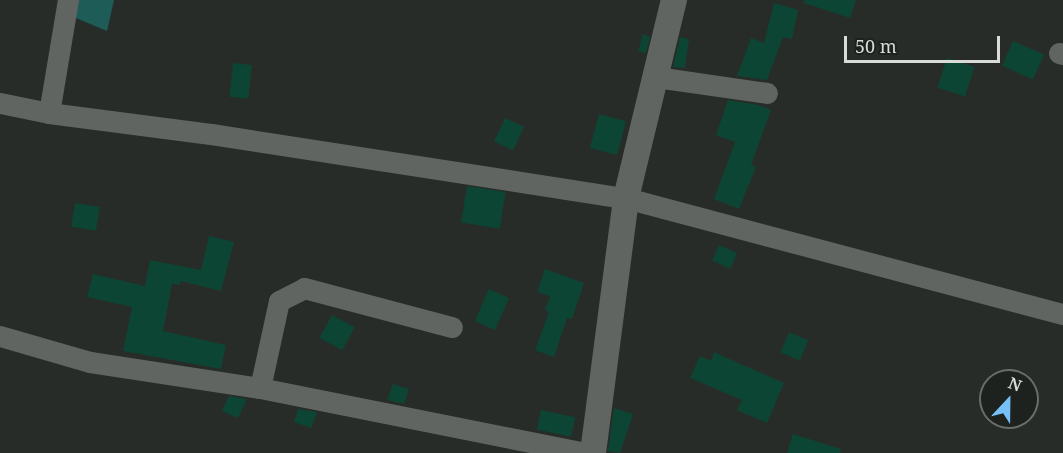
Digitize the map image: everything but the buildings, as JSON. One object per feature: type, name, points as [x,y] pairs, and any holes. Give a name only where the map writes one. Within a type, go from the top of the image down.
[{"type":"street","points":[[49,113],[68,0]]},
{"type":"street","points":[[593,453],[626,198],[674,0]]},
{"type":"street","points":[[656,77],[767,93]]},
{"type":"street","points":[[0,103],[49,113],[211,134],[626,198],[1063,314]]},
{"type":"street","points":[[260,388],[279,301],[304,288],[452,327]]},
{"type":"street","points":[[0,336],[90,362],[260,388],[585,453]]},
{"type":"water","points":[[64,0],[114,0],[107,31],[64,13]]}]
